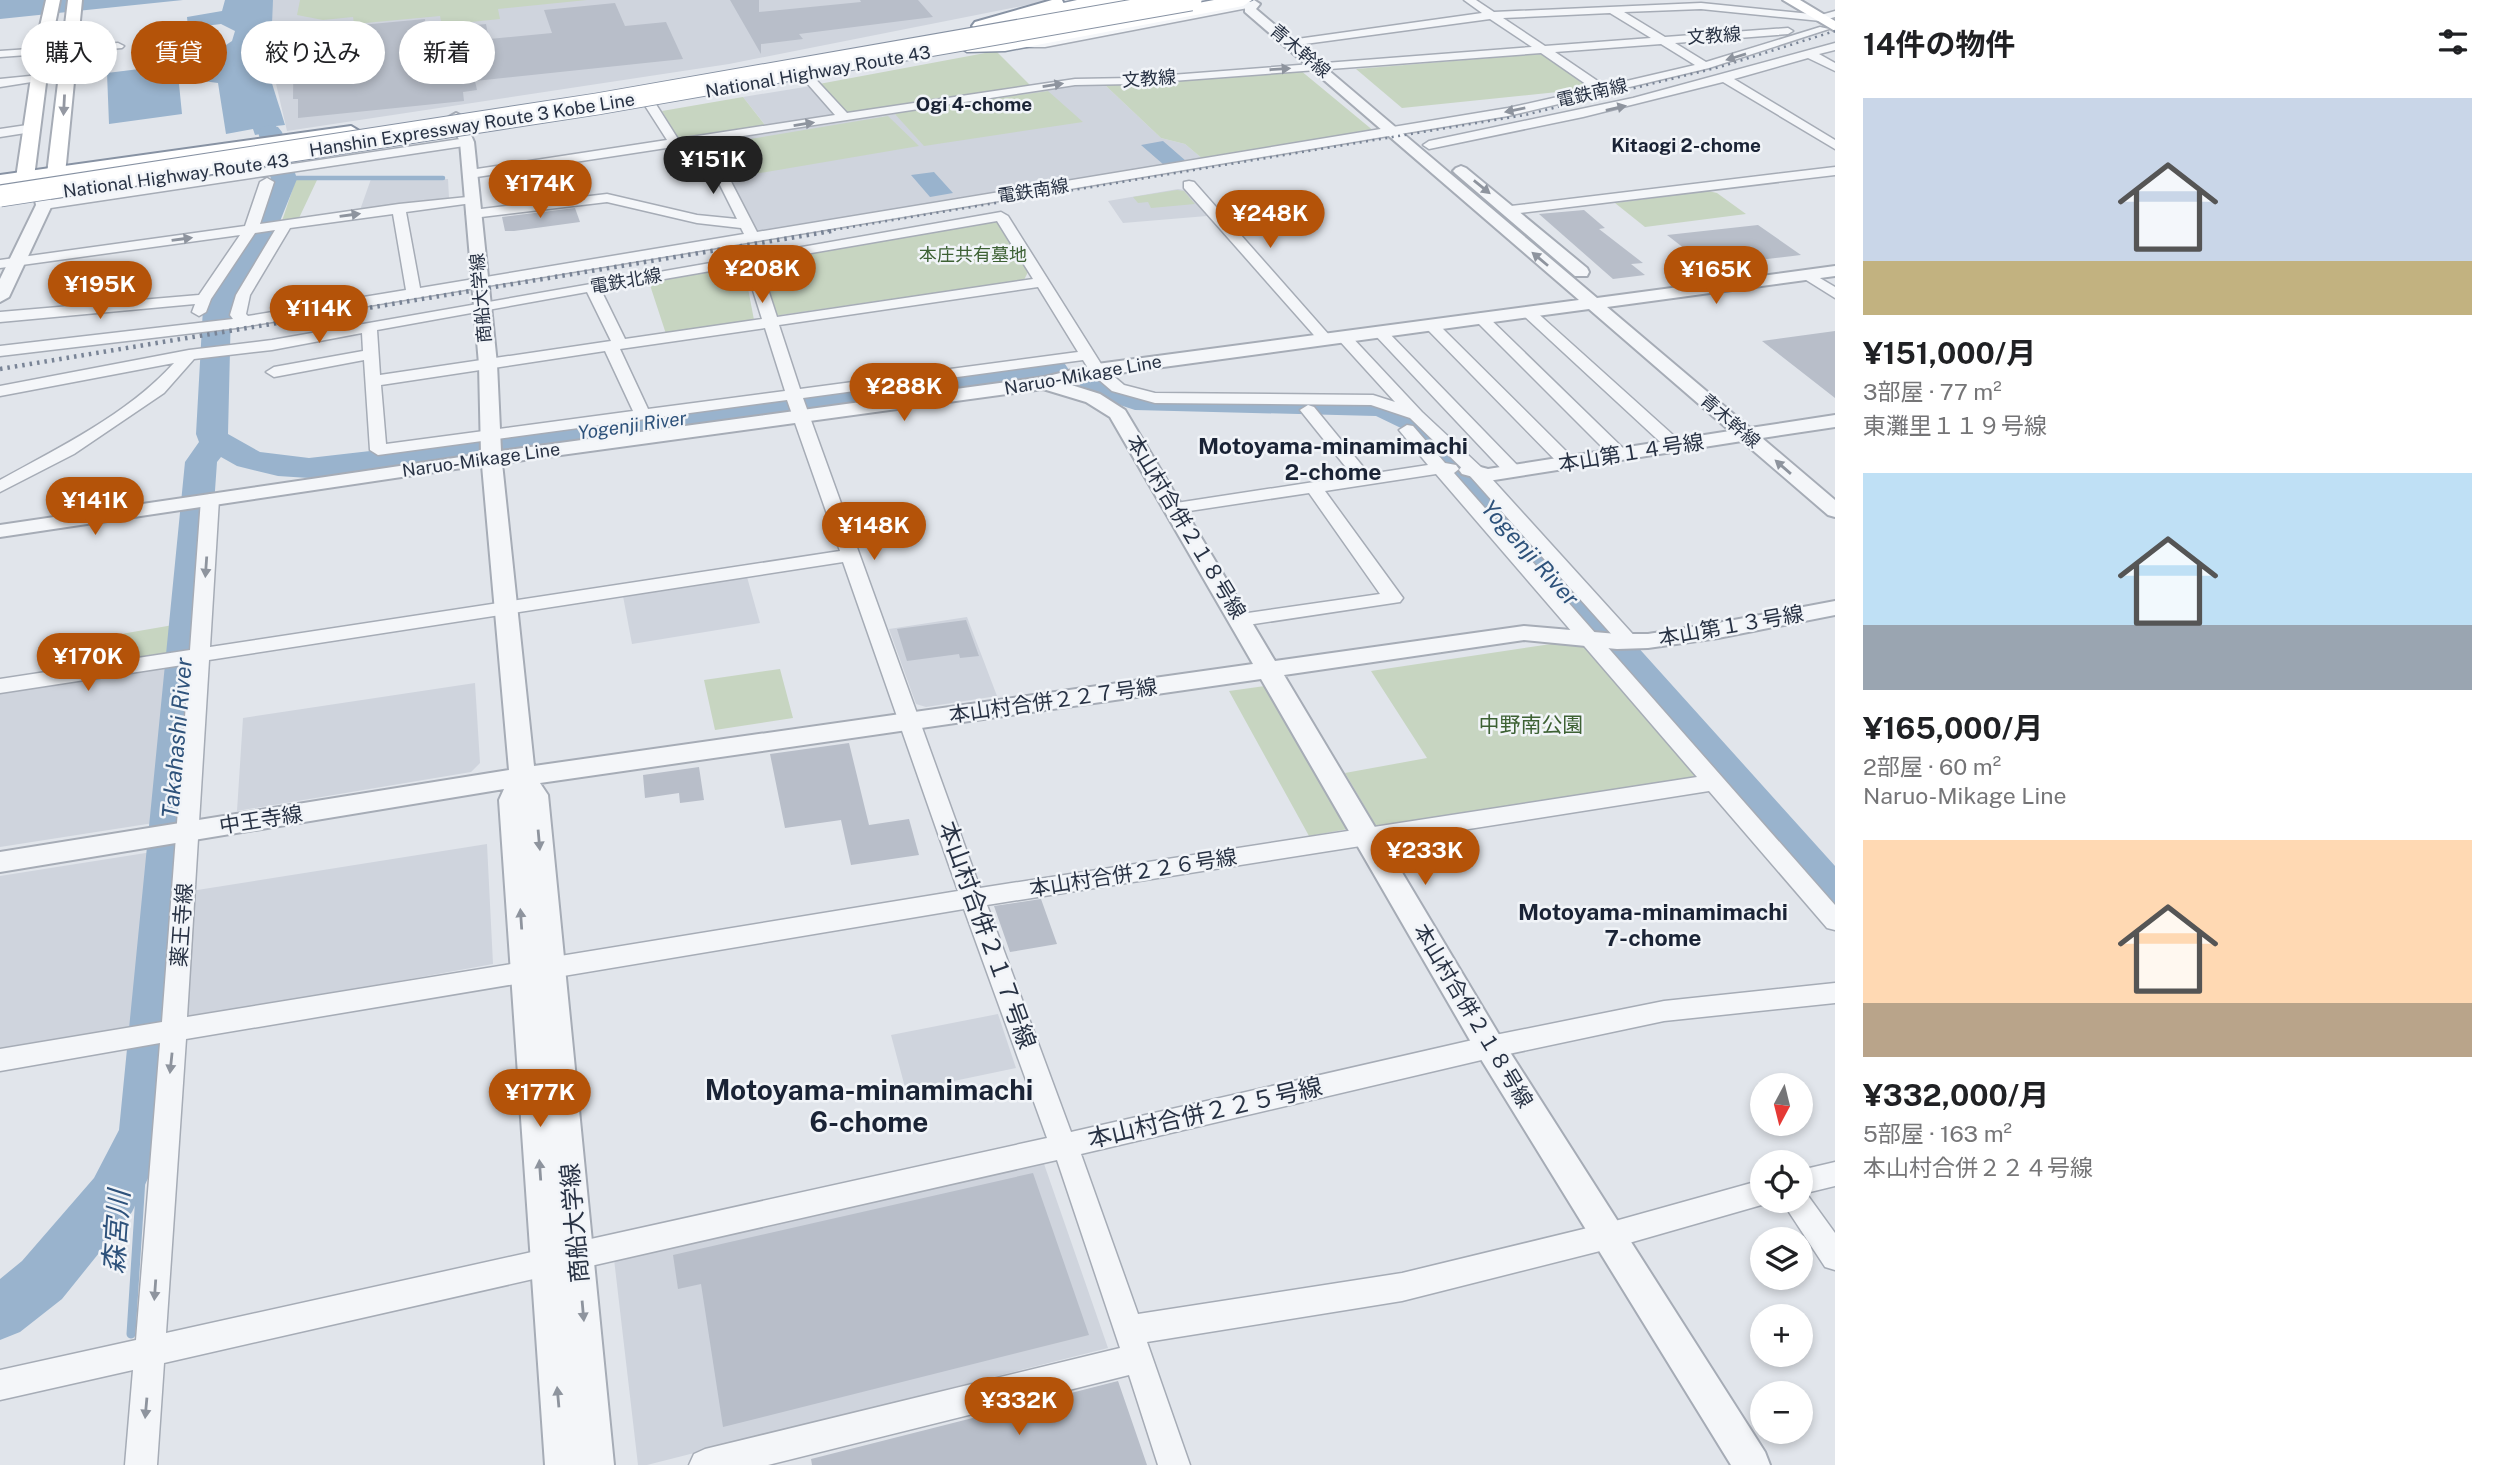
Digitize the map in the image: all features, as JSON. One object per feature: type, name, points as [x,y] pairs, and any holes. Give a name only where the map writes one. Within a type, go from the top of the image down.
[{"type":"highway","points":[[981,26],[1077,0]]},
{"type":"highway","points":[[981,26],[1102,0]]},
{"type":"highway","name":"National Highway Route 43","points":[[461,130],[741,72],[1128,0]]},
{"type":"highway","name":"Hanshin Expressway Route 3 Kobe Line","points":[[0,188],[606,97],[1157,0]]},
{"type":"highway","name":"Hanshin Expressway Route 3 Kobe Line","points":[[0,198],[624,101],[1191,0]]},
{"type":"highway","name":"National Highway Route 43","points":[[0,198],[43,200],[264,165],[293,156],[648,101],[1220,0]]},
{"type":"highway","points":[[967,46],[1005,45],[1249,1]]},
{"type":"highway","name":"National Highway Route 43","points":[[0,181],[56,174],[264,165]]},
{"type":"main road","points":[[1790,0],[1829,23]]},
{"type":"main road","points":[[39,84],[25,178],[43,200],[56,174],[66,84]]},
{"type":"street","points":[[1469,0],[1605,91]]},
{"type":"street","points":[[1597,0],[1705,66]]},
{"type":"street","points":[[1644,0],[1657,8]]},
{"type":"street","points":[[1696,0],[1707,6]]},
{"type":"street","points":[[1005,45],[1045,44],[1249,1]]},
{"type":"street","name":"青木幹線","points":[[1835,490],[1511,210],[1429,145],[1265,6],[1249,1],[1249,9],[1835,512]]},
{"type":"street","points":[[1290,43],[1492,15],[1707,6],[1829,23]]},
{"type":"street","name":"文教線","points":[[470,174],[1074,82],[1132,81],[1544,50],[1829,23]]},
{"type":"street","name":"電鉄南線","points":[[200,327],[1394,131],[1605,91],[1705,66],[1829,23]]},
{"type":"street","points":[[1429,145],[1602,111],[1727,80],[1835,46]]},
{"type":"street","points":[[0,54],[21,54]]},
{"type":"street","points":[[1810,54],[1835,68]]},
{"type":"street","points":[[805,74],[844,117]]},
{"type":"street","points":[[0,83],[21,80]]},
{"type":"street","points":[[1727,80],[1833,142]]},
{"type":"street","points":[[648,101],[675,143]]},
{"type":"street","points":[[0,133],[34,128]]},
{"type":"street","name":"商船大学線","points":[[461,130],[470,174],[488,365],[491,447],[522,777],[512,800],[579,1253],[596,1465]]},
{"type":"street","points":[[703,139],[753,237]]},
{"type":"street","points":[[0,351],[200,327],[204,299],[252,229],[264,165]]},
{"type":"street","points":[[1511,210],[1835,171]]},
{"type":"street","points":[[1189,185],[1412,422],[1443,468],[1835,921]]},
{"type":"street","points":[[0,264],[399,208],[607,198],[697,219],[746,224]]},
{"type":"street","points":[[0,297],[18,262],[43,200]]},
{"type":"street","points":[[399,208],[402,223],[400,226],[414,293]]},
{"type":"street","name":"電鉄北線","points":[[189,355],[251,349],[1001,215],[1042,282]]},
{"type":"street","points":[[240,322],[238,315],[243,295],[284,224]]},
{"type":"street","name":"本山村合併２１７号線","points":[[751,260],[768,322],[796,404],[973,900],[1074,1168],[1174,1465]]},
{"type":"street","name":"Naruo-Mikage Line","points":[[0,531],[210,499],[491,447],[796,404],[1044,383],[1092,362],[1335,338],[1835,271]]},
{"type":"street","points":[[1808,275],[1835,294]]},
{"type":"street","points":[[373,381],[1042,282],[1092,362],[1118,388],[1154,398],[1373,400],[1412,422],[1473,471],[1627,641]]},
{"type":"street","points":[[592,287],[643,415]]},
{"type":"street","points":[[0,317],[204,299]]},
{"type":"street","points":[[1528,312],[1676,447]]},
{"type":"street","points":[[1481,318],[1620,455]]},
{"type":"street","points":[[1431,325],[1568,463]]},
{"type":"street","points":[[369,327],[379,450],[491,447],[643,415],[796,404],[1092,362]]},
{"type":"street","points":[[1380,332],[1513,471]]},
{"type":"street","points":[[272,345],[275,379],[371,354]]},
{"type":"street","points":[[0,391],[5,401],[63,392],[86,375],[189,355]]},
{"type":"street","points":[[0,487],[68,450],[158,390],[189,355]]},
{"type":"street","name":"本山村合併２１８号線","points":[[1044,383],[1087,396],[1109,406],[1118,414],[1176,508],[1490,1046],[1752,1465]]},
{"type":"street","points":[[1308,410],[1364,479]]},
{"type":"street","name":"本山第１４号線","points":[[1473,471],[1488,475],[1835,421]]},
{"type":"street","points":[[1176,508],[1443,468],[1473,471]]},
{"type":"street","points":[[1241,620],[1393,598],[1312,487]]},
{"type":"street","name":"薬王寺線","points":[[141,1465],[165,1125],[174,834],[199,655],[210,499]]},
{"type":"street","points":[[0,687],[851,555]]},
{"type":"street","name":"本山第１３号線","points":[[1591,637],[1648,641],[1835,608]]},
{"type":"street","name":"本山村合併２２７号線","points":[[522,777],[1524,633],[1546,632],[1591,637]]},
{"type":"street","name":"中王寺線","points":[[0,862],[522,777]]},
{"type":"street","name":"本山村合併２２６号線","points":[[0,1060],[537,968],[1366,835],[1716,782]]},
{"type":"street","name":"商船大学線","points":[[537,968],[547,1260],[563,1465]]},
{"type":"street","name":"本山村合併２２５号線","points":[[0,1385],[1064,1146],[1490,1046],[1664,1011],[1835,993]]},
{"type":"street","points":[[1813,1179],[1835,1174]]},
{"type":"street","points":[[705,1465],[1134,1344],[1402,1287],[1608,1236],[1750,1196]]},
{"type":"street","points":[[1804,1213],[1835,1257]]},
{"type":"shaded area","points":[[273,0],[1052,0],[729,64],[287,131],[276,84],[385,84],[385,21],[270,21]]},
{"type":"shaded area","points":[[1076,84],[1104,84],[1161,138],[1185,144],[1204,160],[756,234],[710,145],[727,142],[724,138]]},
{"type":"shaded area","points":[[811,86],[837,115],[766,126],[743,97]]},
{"type":"shaded area","points":[[371,179],[448,179],[449,198],[360,210]]},
{"type":"shaded area","points":[[1178,189],[1186,190],[1207,216],[1123,223],[1108,201]]},
{"type":"shaded area","points":[[747,577],[760,623],[632,644],[623,596]]},
{"type":"shaded area","points":[[967,617],[997,696],[926,707],[916,704],[889,629]]},
{"type":"shaded area","points":[[170,665],[176,669],[160,822],[0,847],[0,691]]},
{"type":"shaded area","points":[[475,683],[480,763],[471,772],[237,811],[243,718]]},
{"type":"shaded area","points":[[487,844],[493,964],[184,1020],[191,891]]},
{"type":"shaded area","points":[[152,852],[159,854],[143,1022],[135,1026],[0,1049],[0,876]]},
{"type":"shaded area","points":[[998,1014],[1016,1068],[906,1091],[891,1035]]},
{"type":"shaded area","points":[[1043,1161],[1108,1348],[647,1465],[638,1465],[614,1259]]},
{"type":"green space","points":[[300,0],[587,0],[498,9],[500,19],[481,21],[441,21],[440,16],[354,21],[353,17],[323,20],[297,15]]},
{"type":"green space","points":[[996,51],[1031,86],[846,114],[819,84]]},
{"type":"green space","points":[[1537,54],[1547,56],[1595,89],[1583,93],[1577,90],[1402,108],[1356,69]]},
{"type":"green space","points":[[1300,70],[1375,132],[1204,160],[1185,144],[1161,138],[1104,84]]},
{"type":"green space","points":[[1048,91],[1083,122],[924,146],[894,113]]},
{"type":"green space","points":[[743,97],[765,125],[678,138],[662,111]]},
{"type":"green space","points":[[888,116],[919,146],[748,175],[732,142]]},
{"type":"green space","points":[[296,179],[317,180],[299,218],[282,221]]},
{"type":"green space","points":[[1184,191],[1195,204],[1151,208],[1148,202],[1138,203],[1133,197]]},
{"type":"green space","points":[[1708,191],[1717,193],[1746,214],[1645,227],[1615,203]]},
{"type":"green space","name":"本庄共有墓地","points":[[995,219],[1028,272],[1024,280],[774,316],[759,264],[761,259]]},
{"type":"green space","points":[[732,265],[744,267],[754,320],[666,334],[648,279]]},
{"type":"green space","points":[[179,624],[176,649],[170,653],[92,665],[87,662],[92,639]]},
{"type":"green space","name":"中野南公園","points":[[1578,640],[1699,776],[1376,826],[1345,773],[1427,758],[1371,671]]},
{"type":"green space","points":[[780,669],[793,718],[715,730],[704,680]]},
{"type":"green space","points":[[1265,686],[1348,829],[1309,836],[1229,691]]},
{"type":"water","points":[[0,0],[183,0],[0,19]]},
{"type":"water","points":[[225,0],[273,0],[272,21],[241,21],[241,84],[272,84],[285,125],[276,126],[277,131],[255,135],[253,129],[226,134],[218,84],[227,84],[227,44],[232,41],[235,31],[227,27],[227,21],[187,21],[187,17],[222,11]]},
{"type":"water","points":[[131,70],[131,84],[179,84],[182,114],[109,124],[107,84],[117,84],[117,72]]},
{"type":"water","points":[[1163,141],[1186,161],[1164,165],[1141,145]]},
{"type":"water","points":[[934,172],[953,193],[930,197],[911,175]]},
{"type":"building","points":[[730,0],[759,0],[759,12],[861,2],[860,0],[918,0],[933,17],[799,34],[803,39],[761,44],[761,54]]},
{"type":"building","points":[[615,3],[625,26],[666,22],[683,59],[495,79],[495,38],[552,33],[544,10]]},
{"type":"building","points":[[399,21],[399,84],[476,84],[477,90],[463,92],[464,101],[298,118],[298,99],[293,99],[293,84],[385,84],[385,23]]},
{"type":"building","points":[[575,208],[580,222],[505,231],[502,217]]},
{"type":"building","points":[[1584,210],[1605,228],[1599,229],[1643,263],[1631,264],[1645,275],[1613,279],[1539,214]]},
{"type":"building","points":[[1758,225],[1801,255],[1707,266],[1667,235]]},
{"type":"building","points":[[1835,331],[1835,398],[1762,341]]},
{"type":"building","points":[[966,620],[979,656],[960,658],[959,654],[907,661],[897,629]]},
{"type":"building","points":[[849,743],[869,825],[909,819],[919,855],[851,865],[841,820],[785,828],[770,754]]},
{"type":"building","points":[[699,767],[704,800],[680,803],[679,793],[645,798],[643,775]]},
{"type":"building","points":[[1041,899],[1057,944],[1010,952],[994,906]]},
{"type":"building","points":[[1033,1173],[1089,1335],[723,1427],[701,1284],[678,1289],[673,1255]]},
{"type":"building","points":[[1118,1381],[1147,1465],[812,1465],[811,1459]]},
{"type":"waterway","name":"Takahashi River","points":[[215,442],[212,434],[217,308],[257,246],[284,179],[270,132]]},
{"type":"waterway","points":[[284,178],[443,178]]},
{"type":"waterway","name":"Yogenji River","points":[[215,442],[249,459],[278,466],[309,468],[449,452],[1054,370]]},
{"type":"waterway","name":"Yogenji River","points":[[1094,386],[1135,401],[1381,407],[1414,422],[1470,481],[1835,896]]},
{"type":"waterway","name":"Takahashi River","points":[[0,1313],[42,1280],[113,1195],[144,1132],[201,462],[215,442]]},
{"type":"waterway","name":"森宮川","points":[[131,1334],[144,1132]]},
{"type":"railway","points":[[821,232],[1525,115],[1720,67],[1835,31]]},
{"type":"railway","points":[[0,369],[832,231]]},
{"type":"district","name":"Ogi 4-chome","points":[[974,104]]},
{"type":"district","name":"Kitaogi 2-chome","points":[[1686,145]]},
{"type":"district","name":"Motoyama-minamimachi 2-chome","points":[[1333,459]]},
{"type":"district","name":"Motoyama-minamimachi 7-chome","points":[[1653,925]]},
{"type":"district","name":"Motoyama-minamimachi 6-chome","points":[[869,1106]]}]
